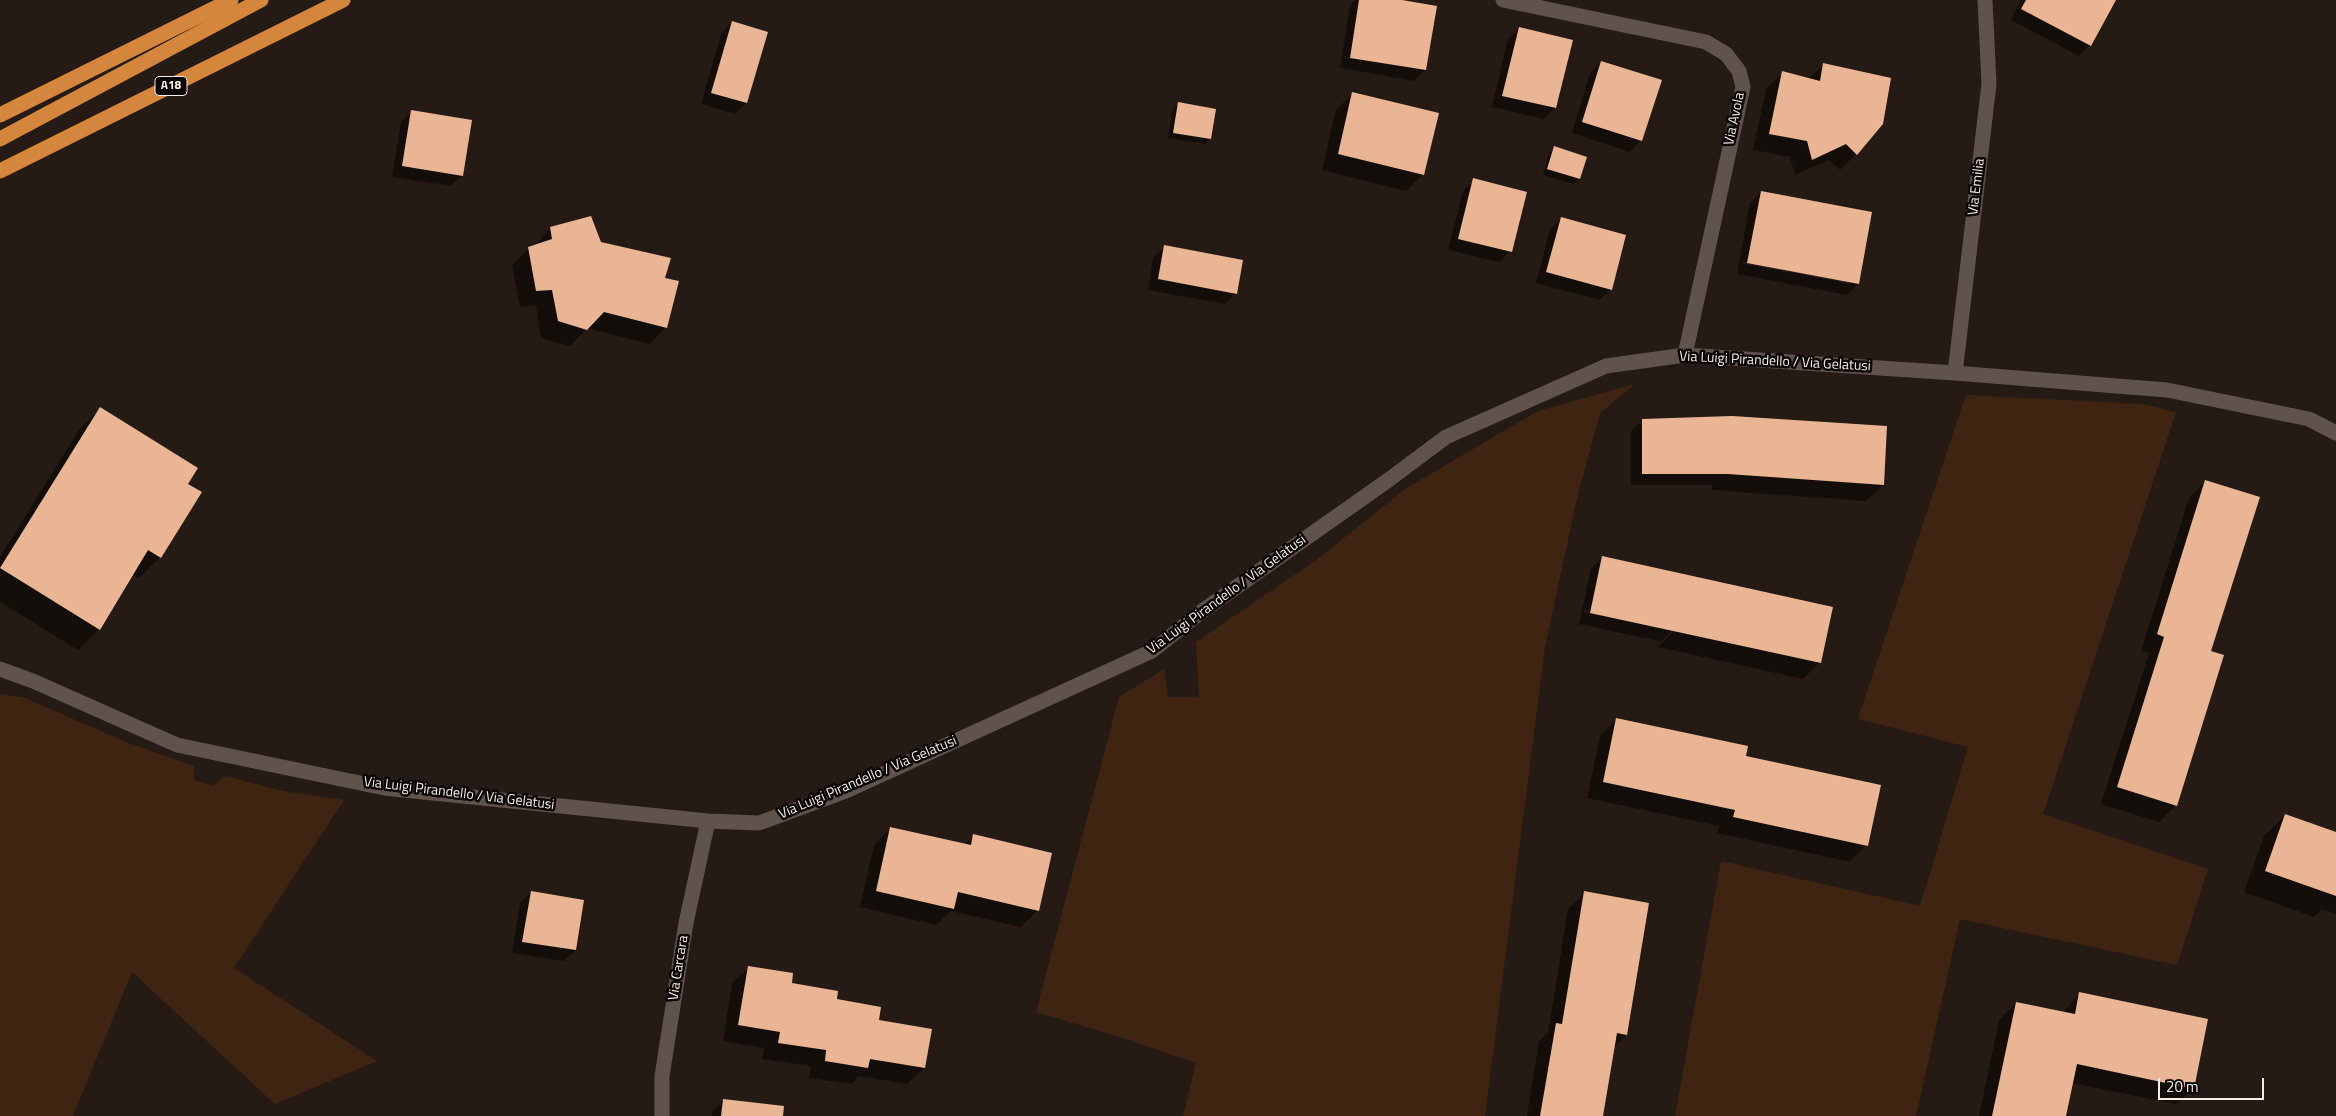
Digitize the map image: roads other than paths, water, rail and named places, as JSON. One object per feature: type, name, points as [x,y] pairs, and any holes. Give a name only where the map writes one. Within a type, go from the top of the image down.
[{"type":"highway","points":[[0,115],[231,0]]},
{"type":"highway","points":[[0,139],[261,0]]},
{"type":"highway","name":"A18","points":[[0,171],[343,0]]},
{"type":"street","name":"Via Avola","points":[[1503,0],[1706,42],[1726,54],[1738,71],[1742,87],[1685,355]]},
{"type":"street","name":"Via Emilia","points":[[1955,373],[1989,84],[1985,0]]},
{"type":"street","name":"Via Luigi Pirandello / Via Gelatusi","points":[[0,670],[33,681],[177,745],[384,788],[708,821],[759,823],[846,791],[1152,651],[1201,612],[1388,481],[1446,437],[1606,366],[1685,355],[1955,373],[2167,390],[2309,419],[2336,433]]},
{"type":"street","name":"Via Carcara","points":[[662,1116],[662,1076],[686,923],[708,821]]}]
